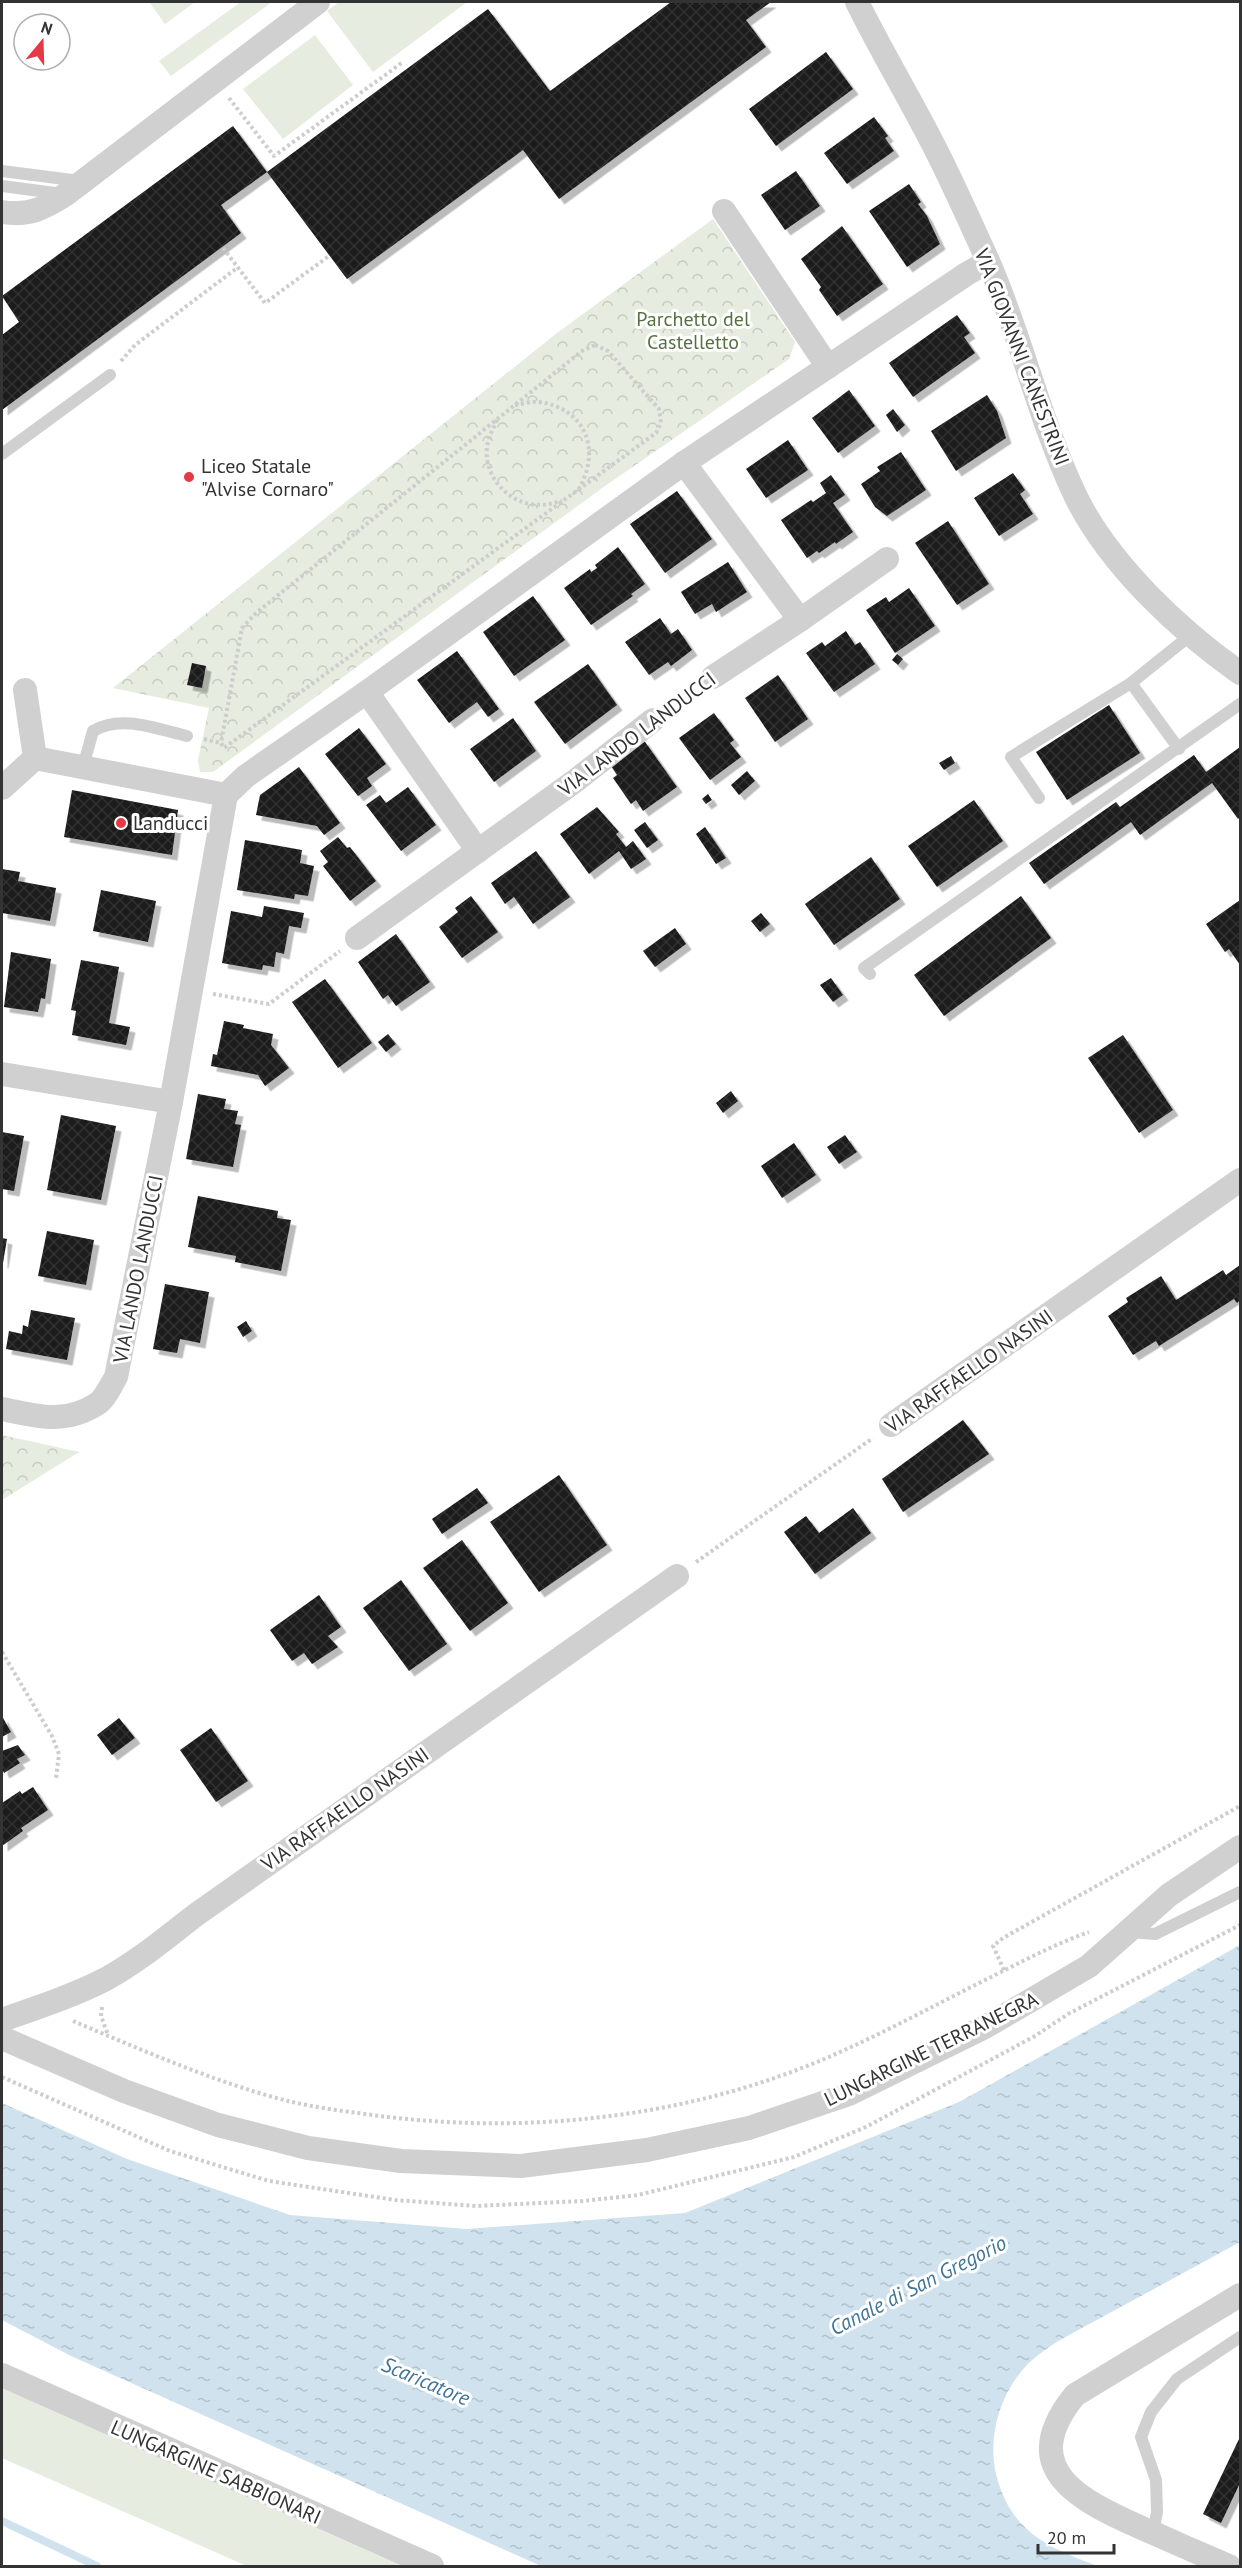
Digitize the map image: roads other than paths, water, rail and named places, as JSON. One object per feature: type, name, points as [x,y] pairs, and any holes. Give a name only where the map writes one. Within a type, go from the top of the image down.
[{"type":"street","points":[[2,212],[40,210],[141,138],[318,2]]},
{"type":"street","name":"VIA GIOVANNI CANESTRINI","points":[[856,2],[940,157],[988,262],[1013,322],[1052,436],[1078,500],[1103,542],[1133,580],[1192,634],[1240,673]]},
{"type":"street","points":[[724,211],[828,367]]},
{"type":"street","points":[[35,758],[226,795],[246,776],[367,692],[684,463],[968,273],[988,262]]},
{"type":"street","points":[[684,463],[800,620]]},
{"type":"street","name":"VIA LANDO LANDUCCI","points":[[713,677],[887,560]]},
{"type":"street","points":[[25,690],[35,758]]},
{"type":"street","points":[[367,692],[478,851]]},
{"type":"street","name":"VIA LANDO LANDUCCI","points":[[357,938],[653,720]]},
{"type":"street","points":[[2,788],[35,758]]},
{"type":"street","name":"VIA LANDO LANDUCCI","points":[[2,1409],[51,1419],[62,1418],[99,1403],[116,1377],[171,1102],[226,795]]},
{"type":"street","points":[[2,1074],[171,1102]]},
{"type":"street","name":"VIA RAFFAELLO NASINI","points":[[891,1425],[1240,1180]]},
{"type":"street","name":"VIA RAFFAELLO NASINI","points":[[2,2020],[106,1979],[146,1953],[197,1914],[677,1576]]},
{"type":"street","points":[[1123,1937],[1169,1895],[1240,1847]]},
{"type":"street","name":"LUNGARGINE TERRANEGRA","points":[[2,2038],[124,2091],[218,2125],[308,2148],[401,2161],[521,2166],[647,2150],[749,2128],[849,2094],[985,2027],[1035,1999],[1089,1966],[1123,1937]]},
{"type":"street","points":[[1229,2566],[1101,2510],[1076,2494],[1059,2477],[1051,2453],[1053,2431],[1075,2395],[1240,2295]]},
{"type":"street","name":"LUNGARGINE SABBIONARI","points":[[2,2375],[432,2566]]},
{"type":"lane","points":[[2,171],[73,188]]},
{"type":"lane","points":[[2,186],[73,188]]},
{"type":"lane","points":[[2,454],[110,375]]},
{"type":"lane","points":[[1039,798],[1011,757],[1131,682],[1192,634]]},
{"type":"lane","points":[[1131,682],[1179,749]]},
{"type":"lane","points":[[870,974],[864,968],[1240,704]]},
{"type":"lane","points":[[83,767],[93,731],[104,724],[123,722],[187,736]]},
{"type":"lane","points":[[1123,1937],[1155,1934],[1240,1893]]},
{"type":"lane","points":[[1153,2533],[1157,2512],[1156,2480],[1141,2437],[1151,2412],[1177,2379],[1240,2337]]},
{"type":"water","points":[[1240,1945],[1240,2242],[1039,2354],[1012,2385],[1004,2399],[995,2428],[993,2444],[996,2474],[1002,2494],[1011,2510],[1021,2523],[1047,2544],[1098,2566],[541,2566],[71,2356],[2,2320],[2,2103],[127,2159],[290,2215],[467,2229],[685,2213],[959,2102]]},
{"type":"waterway","points":[[2,2521],[97,2566]]},
{"type":"place","name":"Liceo Statale \"Alvise Cornaro\"","points":[[189,477]]},
{"type":"place","name":"Landucci","points":[[121,823]]},
{"type":"park label","name":"Parchetto del Castelletto","points":[[693,330]]},
{"type":"water label","name":"Canale di San Gregorio","points":[[918,2285]]},
{"type":"water label","name":"Scaricatore","points":[[426,2381]]}]
